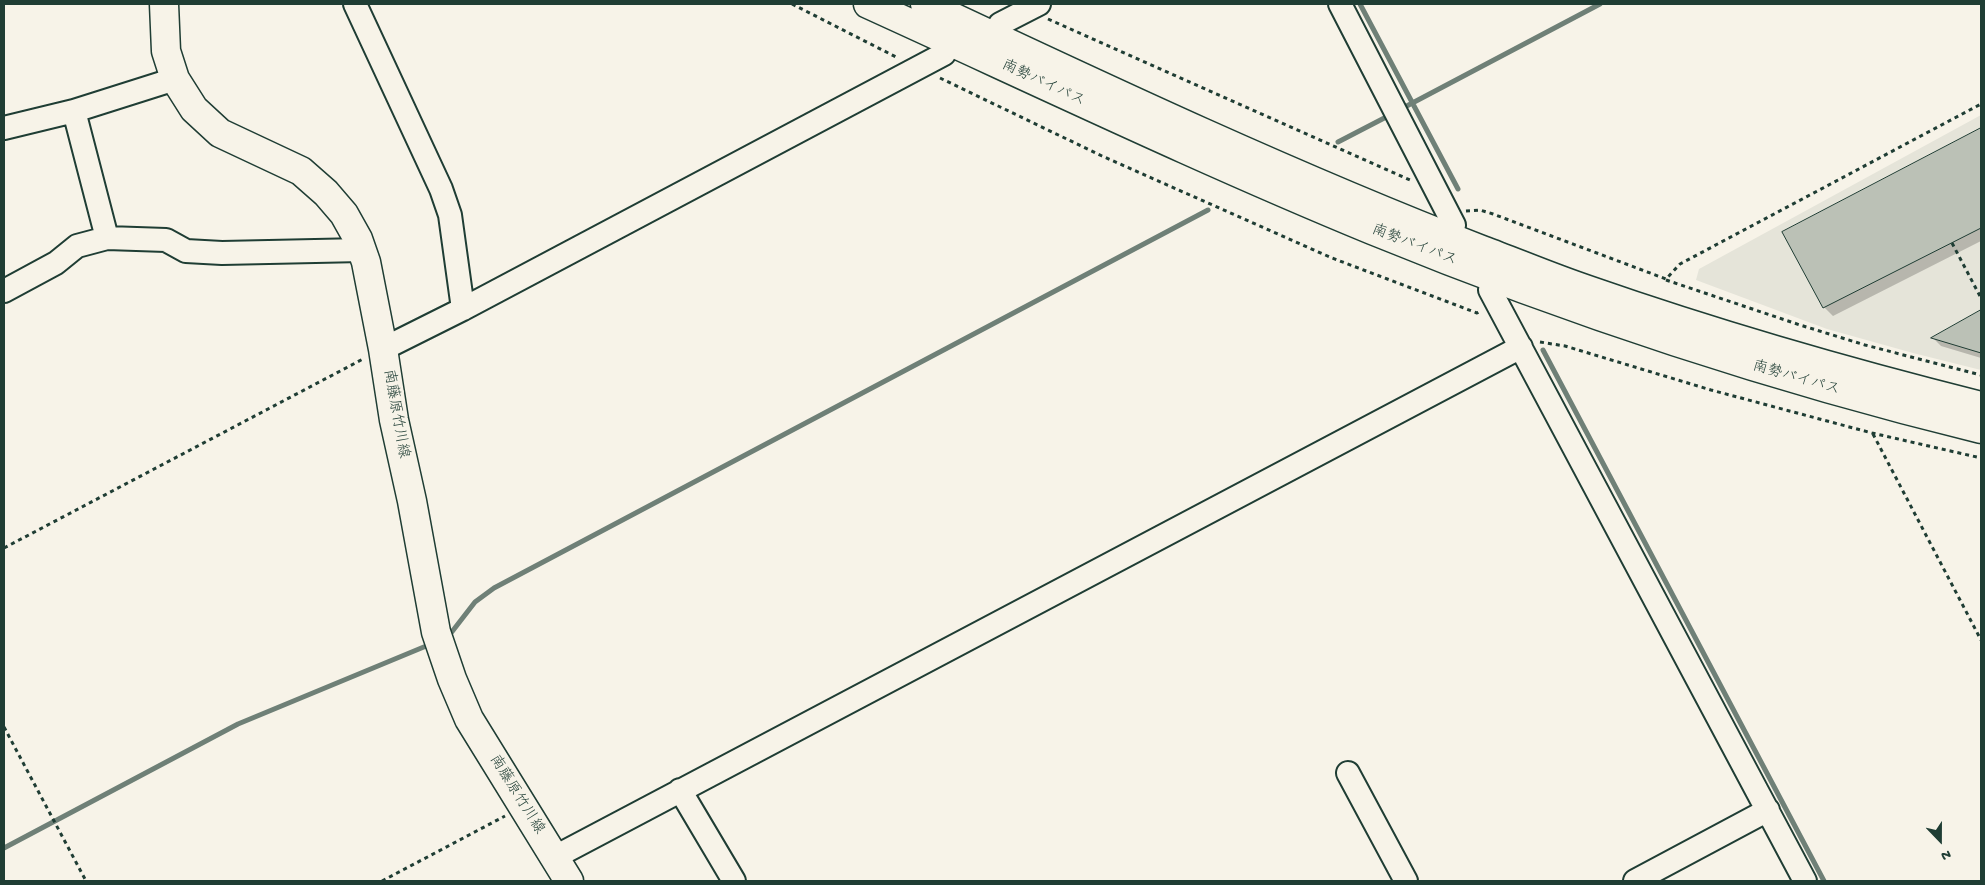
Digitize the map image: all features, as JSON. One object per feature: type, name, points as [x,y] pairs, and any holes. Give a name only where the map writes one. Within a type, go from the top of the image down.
[{"type":"main road","name":"南藤原竹川線","points":[[164,4],[166,51],[175,79],[194,109],[220,133],[301,171],[326,193],[344,214],[358,239],[383,349],[394,420],[412,501],[438,639],[469,719],[569,881]]},
{"type":"main road","name":"南勢バイパス","points":[[868,4],[1221,165],[1373,230],[1438,255],[1595,315],[1693,349],[1803,382],[1981,430]]},
{"type":"main road","name":"南勢バイパス","points":[[925,4],[1346,196],[1586,290],[1698,327],[1805,359],[1981,406]]},
{"type":"street","points":[[355,4],[441,189],[450,215],[463,309]]},
{"type":"street","points":[[1340,4],[1453,221]]},
{"type":"street","points":[[1000,24],[1033,7]]},
{"type":"street","points":[[383,349],[463,309],[944,54]]},
{"type":"street","points":[[4,128],[74,111],[175,79]]},
{"type":"street","points":[[74,111],[107,238]]},
{"type":"street","points":[[4,291],[56,263],[77,246],[107,238],[166,240],[186,251],[222,253],[362,250]]},
{"type":"street","points":[[1494,298],[1805,881]]},
{"type":"street","points":[[555,857],[1521,347]]},
{"type":"street","points":[[1348,773],[1406,881]]},
{"type":"street","points":[[680,790],[734,881]]},
{"type":"street","points":[[1635,881],[1768,810]]},
{"type":"path","points":[[792,4],[917,68],[1102,156],[1332,258],[1477,312],[1494,298]]},
{"type":"path","points":[[1033,7],[1409,180],[1429,174]]},
{"type":"path","points":[[1666,279],[1680,264],[1981,104]]},
{"type":"path","points":[[1453,221],[1468,211],[1480,210],[1666,279],[1800,325],[1865,345],[1981,376]]},
{"type":"path","points":[[1952,243],[1981,298]]},
{"type":"path","points":[[1521,347],[1536,342],[1565,346],[1711,390],[1872,433],[1981,458]]},
{"type":"path","points":[[4,548],[383,349]]},
{"type":"path","points":[[1872,433],[1981,640]]},
{"type":"path","points":[[4,728],[86,881]]},
{"type":"path","points":[[382,881],[522,807]]},
{"type":"shaded area","points":[[1981,115],[1981,370],[1827,329],[1696,280],[1699,269]]},
{"type":"building","points":[[1981,128],[1981,228],[1823,308],[1782,232]]},
{"type":"building","points":[[1981,310],[1981,353],[1931,338]]},
{"type":"waterway","points":[[1360,4],[1458,189]]},
{"type":"waterway","points":[[1401,109],[1600,4]]},
{"type":"waterway","points":[[1338,142],[1392,114]]},
{"type":"waterway","points":[[445,636],[451,633],[475,602],[494,588],[1208,210]]},
{"type":"waterway","points":[[1543,350],[1824,881]]},
{"type":"waterway","points":[[4,848],[238,724],[431,644]]}]
